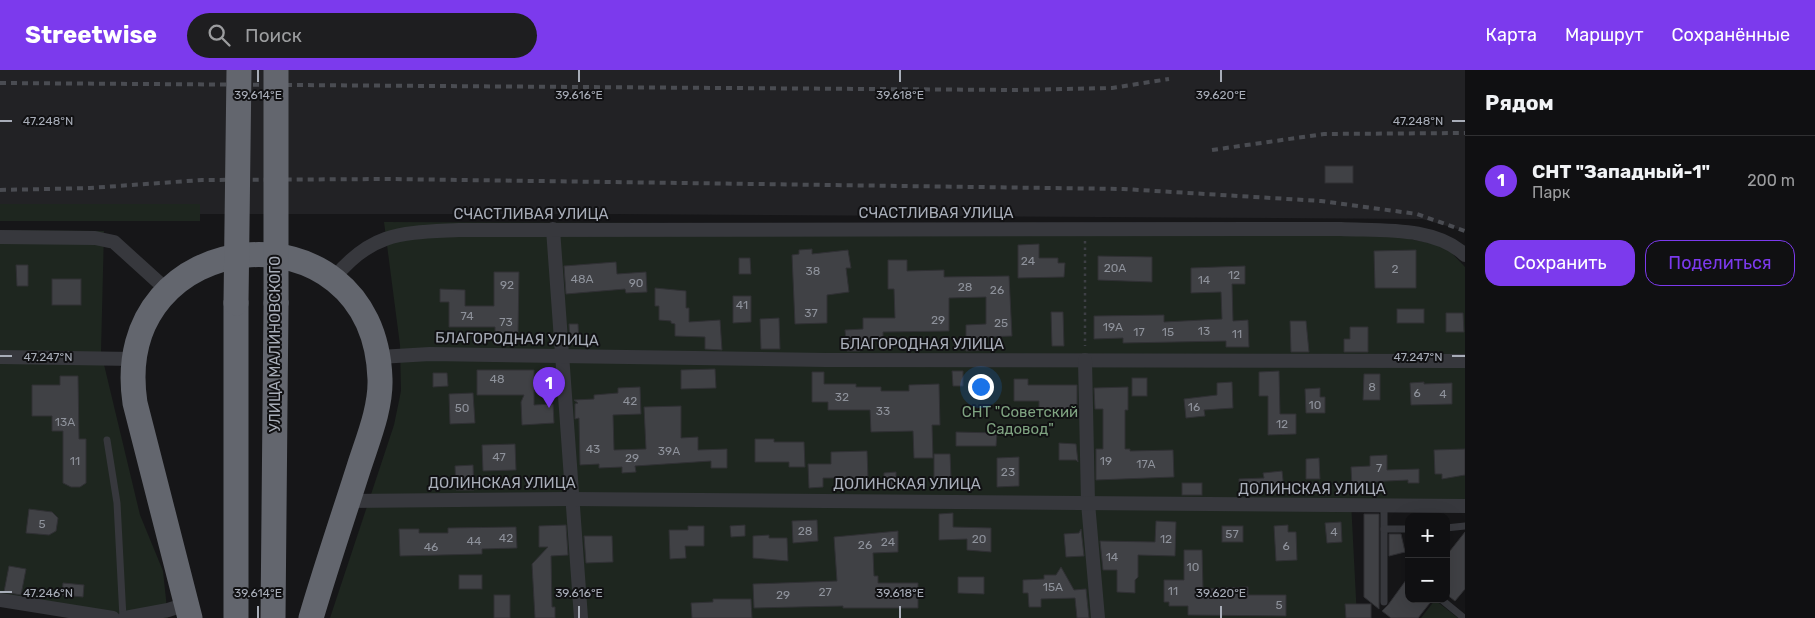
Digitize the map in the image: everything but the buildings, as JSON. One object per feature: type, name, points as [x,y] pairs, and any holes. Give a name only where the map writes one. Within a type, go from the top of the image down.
[{"type":"highway","points":[[236,618],[236,303],[239,70]]},
{"type":"highway","name":"УЛИЦА МАЛИНОВСКОГО","points":[[273,618],[276,70]]},
{"type":"highway","points":[[189,611],[135,403],[132,373],[134,359],[144,326],[167,290],[203,266],[241,254],[262,253],[281,256],[316,268],[334,278],[360,308],[371,330],[379,357],[379,400],[311,618]]},
{"type":"street","name":"СЧАСТЛИВАЯ УЛИЦА","points":[[334,278],[353,257],[366,247],[401,233],[459,230],[1341,228],[1423,235],[1439,239],[1456,247],[1465,255]]},
{"type":"street","points":[[554,229],[571,499],[581,618]]},
{"type":"street","points":[[0,237],[95,238],[114,242],[123,248],[167,290]]},
{"type":"street","name":"БЛАГОРОДНАЯ УЛИЦА","points":[[379,357],[430,354],[826,360],[1465,361]]},
{"type":"street","points":[[0,357],[134,359]]},
{"type":"street","points":[[1085,360],[1088,503],[1098,618]]},
{"type":"street","name":"ДОЛИНСКАЯ УЛИЦА","points":[[348,501],[571,499],[1465,506]]},
{"type":"street","points":[[0,600],[113,618]]},
{"type":"street","points":[[124,618],[189,611]]},
{"type":"lane","points":[[107,440],[117,503],[124,618]]},
{"type":"lane","points":[[1384,505],[1384,602]]},
{"type":"lane","points":[[1450,528],[1465,526]]},
{"type":"lane","points":[[1384,529],[1405,528]]},
{"type":"lane","points":[[1446,603],[1464,618]]},
{"type":"path","points":[[1085,230],[1085,360]]},
{"type":"shaded area","points":[[0,70],[1465,70],[1465,231],[1422,219],[617,214],[0,214]]},
{"type":"green space","points":[[0,204],[200,204],[200,221],[0,221]]},
{"type":"green space","name":"СНТ \"Советский Садовод\"","points":[[384,222],[1339,225],[1445,246],[1465,267],[1465,501],[1351,501],[1357,618],[330,618],[394,425],[401,391],[400,345]]},
{"type":"green space","points":[[0,230],[104,231],[101,352],[140,515],[163,571],[168,618],[85,618],[0,604]]},
{"type":"green space","points":[[1433,603],[1439,603],[1458,618],[1421,618]]},
{"type":"railway","points":[[0,83],[1015,90],[1112,88],[1169,79]]},
{"type":"railway","points":[[1212,150],[1324,134],[1465,133]]},
{"type":"railway","points":[[0,190],[90,188],[202,180],[390,179],[1123,189],[1321,201],[1417,214],[1465,231]]},
{"type":"place","name":"СНТ \"Западный-1\"","points":[[549,408]]}]
